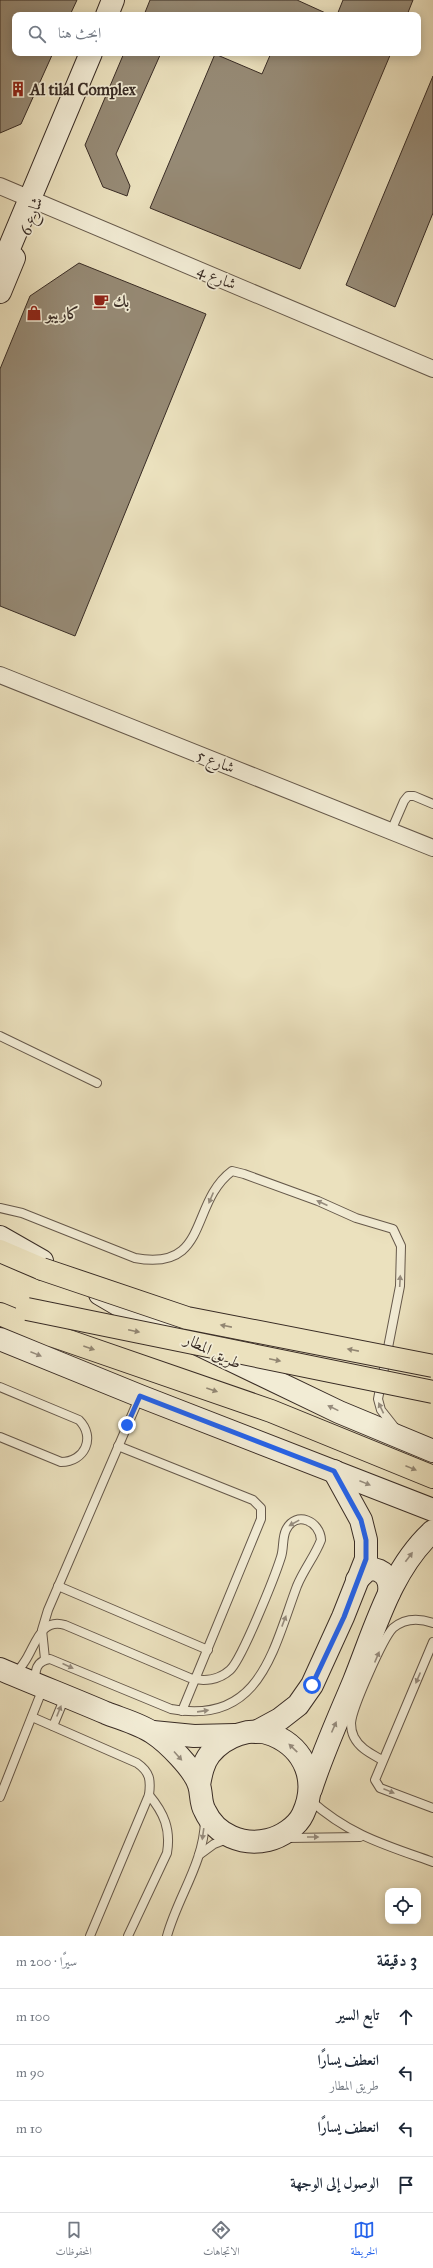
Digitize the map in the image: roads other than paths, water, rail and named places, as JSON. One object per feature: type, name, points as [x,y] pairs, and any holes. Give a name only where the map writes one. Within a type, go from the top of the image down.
[{"type":"highway","points":[[0,1251],[42,1269],[187,1318],[433,1366]]},
{"type":"highway","points":[[0,1261],[42,1269]]},
{"type":"highway","points":[[0,1301],[27,1309],[433,1392]]},
{"type":"highway","points":[[0,1314],[51,1335],[271,1411],[433,1477]]},
{"type":"street","points":[[108,12],[113,0]]},
{"type":"street","name":"شارع 6","points":[[0,292],[47,160],[90,56]]},
{"type":"street","name":"شارع 4","points":[[0,186],[433,369]]},
{"type":"street","name":"شارع 6","points":[[0,270],[34,200]]},
{"type":"street","name":"شارع 5","points":[[0,675],[433,848]]},
{"type":"street","name":"طريق المطار","points":[[0,1237],[129,1311],[339,1412],[433,1451]]},
{"type":"street","points":[[0,1339],[140,1396],[433,1510]]},
{"type":"street","points":[[256,1732],[280,1719],[298,1705],[312,1685],[344,1617],[366,1559],[365,1530],[351,1499],[334,1471]]},
{"type":"street","points":[[235,1735],[221,1743],[210,1754],[202,1769],[199,1785],[200,1798],[204,1811],[211,1822],[232,1838],[246,1842],[260,1842],[274,1839],[294,1825],[302,1816],[325,1745],[364,1673],[390,1593],[404,1564],[420,1542],[433,1531]]},
{"type":"street","points":[[357,1580],[368,1569],[380,1570],[388,1578],[390,1593]]},
{"type":"street","points":[[7,1672],[153,1732],[194,1736],[235,1735],[256,1732],[271,1734],[284,1740],[296,1749],[304,1761],[309,1775],[310,1794]]},
{"type":"street","points":[[153,1732],[178,1756],[199,1785]]},
{"type":"lane","points":[[391,831],[404,801],[408,796],[414,796],[433,804]]},
{"type":"lane","points":[[0,1036],[96,1083]]},
{"type":"lane","points":[[0,1208],[22,1213],[135,1258],[154,1262],[174,1257],[190,1243],[214,1189],[222,1179],[232,1171],[318,1201],[356,1218],[394,1229],[401,1246],[400,1286],[378,1400],[381,1410],[404,1440]]},
{"type":"lane","points":[[0,1387],[79,1420],[87,1431],[88,1438],[84,1451],[80,1456],[68,1462],[61,1462],[0,1437]]},
{"type":"lane","points":[[7,1672],[28,1657],[42,1630],[58,1586],[140,1396]]},
{"type":"lane","points":[[118,1446],[253,1500],[261,1508],[261,1519],[182,1712]]},
{"type":"lane","points":[[0,1797],[32,1717],[39,1685],[37,1666],[45,1660],[55,1660],[160,1706],[182,1712],[204,1711],[225,1705],[245,1694],[260,1678],[303,1572],[321,1540],[318,1528],[314,1523],[302,1520],[296,1521],[286,1529],[280,1561],[234,1666],[217,1678],[195,1680],[65,1625],[50,1624],[42,1630]]},
{"type":"lane","points":[[58,1586],[208,1650]]},
{"type":"lane","points":[[382,1760],[360,1745],[352,1730],[353,1715],[364,1673],[393,1629],[406,1621],[414,1619],[422,1619],[433,1623]]},
{"type":"lane","points":[[42,1630],[45,1660]]},
{"type":"lane","points":[[433,1642],[376,1775],[376,1784],[385,1790],[433,1808]]},
{"type":"lane","points":[[53,1726],[65,1696]]},
{"type":"lane","points":[[32,1717],[137,1763],[149,1775],[151,1783],[148,1795],[90,1936]]},
{"type":"lane","points":[[310,1794],[342,1825],[363,1837],[433,1862]]},
{"type":"lane","points":[[128,1936],[167,1853],[170,1839],[161,1810],[148,1795]]},
{"type":"lane","points":[[167,1936],[199,1856],[203,1834],[204,1811]]},
{"type":"lane","points":[[274,1839],[363,1837]]},
{"type":"lane","points":[[199,1856],[214,1844],[232,1838]]},
{"type":"place","name":"Al tilal Complex","points":[[18,89]]},
{"type":"place","name":"بك","points":[[101,301]]},
{"type":"place","name":"كاريبو","points":[[34,313]]}]
